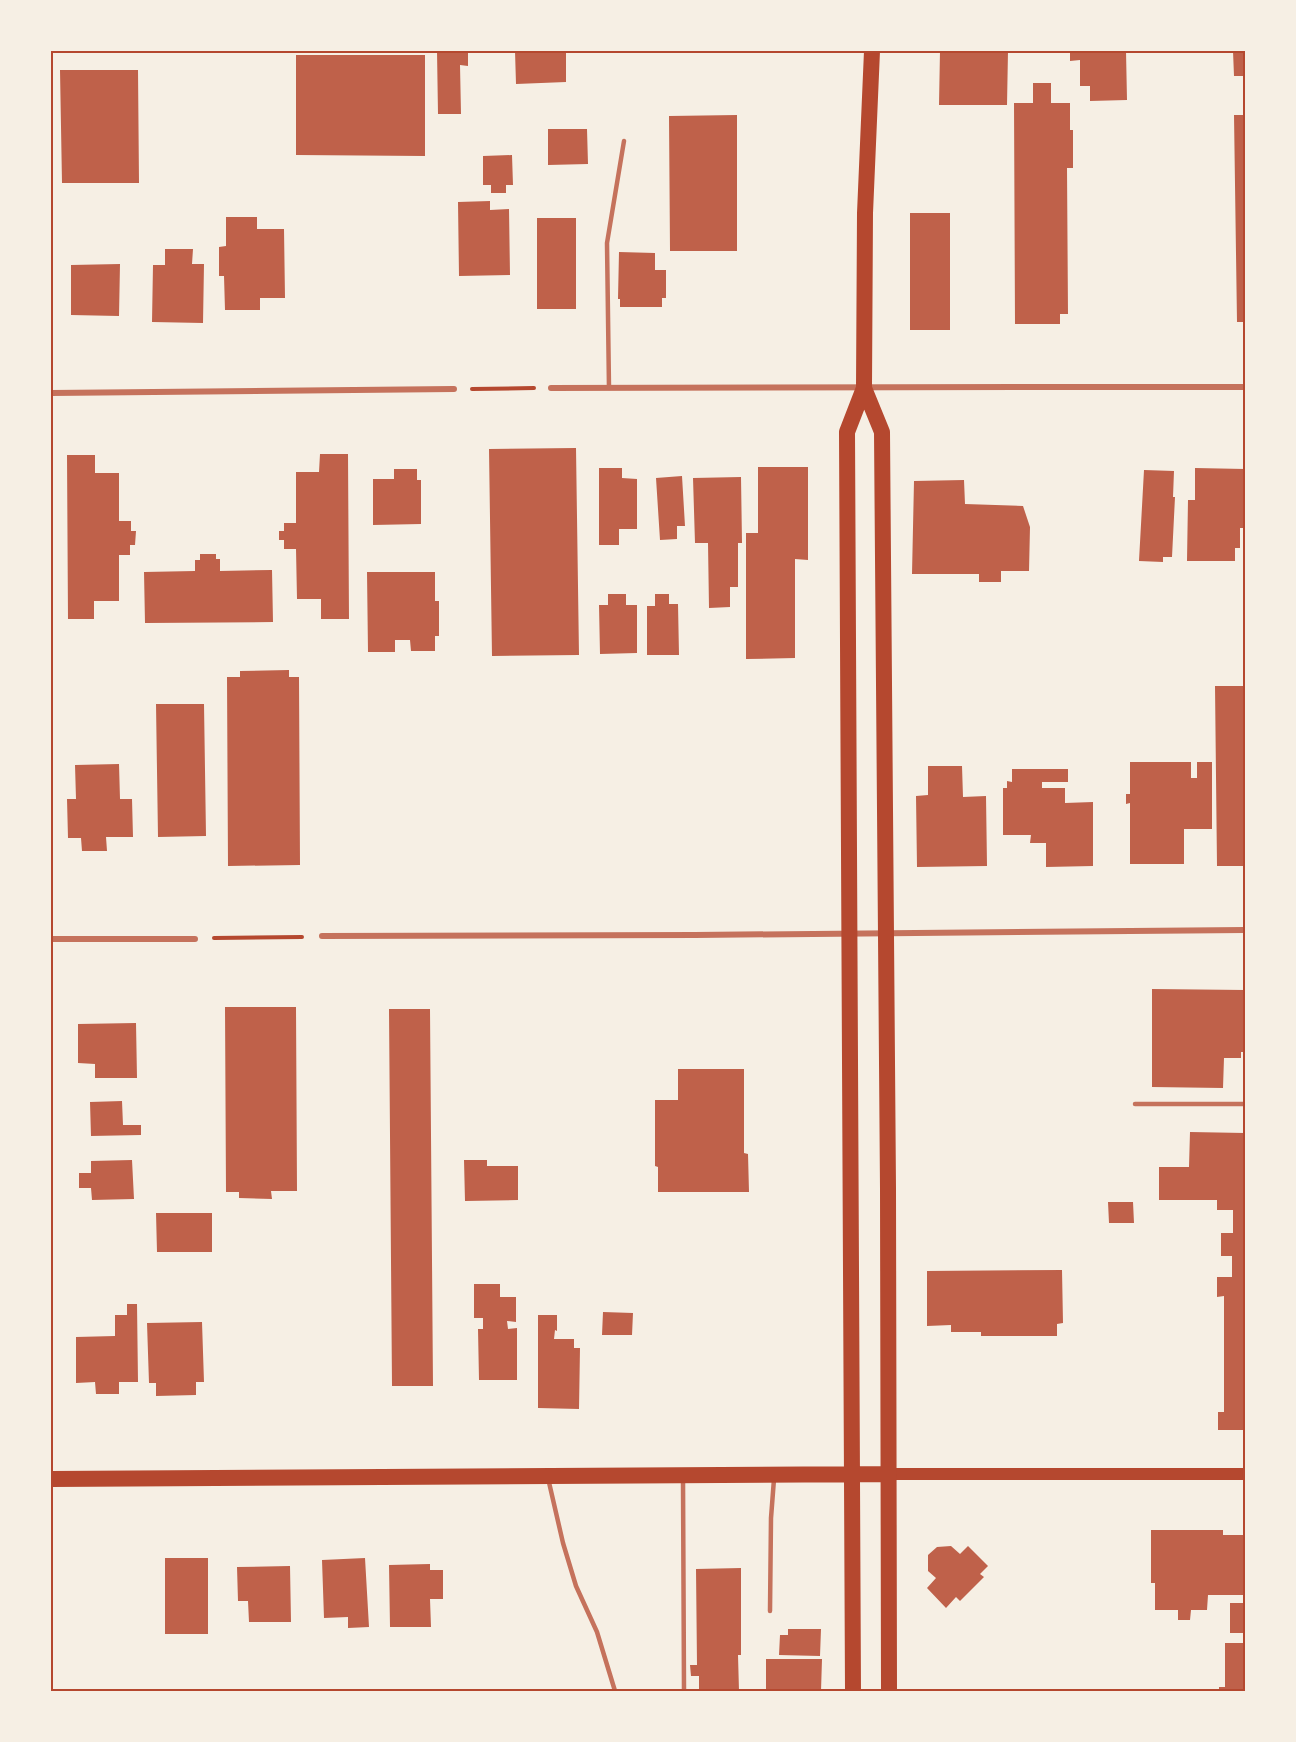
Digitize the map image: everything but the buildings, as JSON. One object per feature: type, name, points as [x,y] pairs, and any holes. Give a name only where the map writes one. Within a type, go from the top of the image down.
[{"type":"highway","points":[[853,1691],[847,432],[864,388],[865,213],[872,51]]},
{"type":"highway","points":[[864,388],[882,432],[889,1691]]},
{"type":"highway","points":[[51,1479],[888,1474]]},
{"type":"main road","points":[[888,1474],[1245,1473]]},
{"type":"street","points":[[551,388],[1245,387]]},
{"type":"street","points":[[51,393],[454,389]]},
{"type":"street","points":[[322,936],[1245,930]]},
{"type":"street","points":[[51,939],[195,939]]},
{"type":"lane","points":[[609,388],[607,243],[624,141]]},
{"type":"lane","points":[[1135,1104],[1245,1104]]},
{"type":"lane","points":[[683,1475],[684,1691]]},
{"type":"lane","points":[[770,1611],[774,1475]]},
{"type":"lane","points":[[548,1476],[563,1543],[576,1586],[597,1632],[615,1691]]},
{"type":"path","points":[[454,389],[551,388]]},
{"type":"path","points":[[195,939],[322,936]]}]
